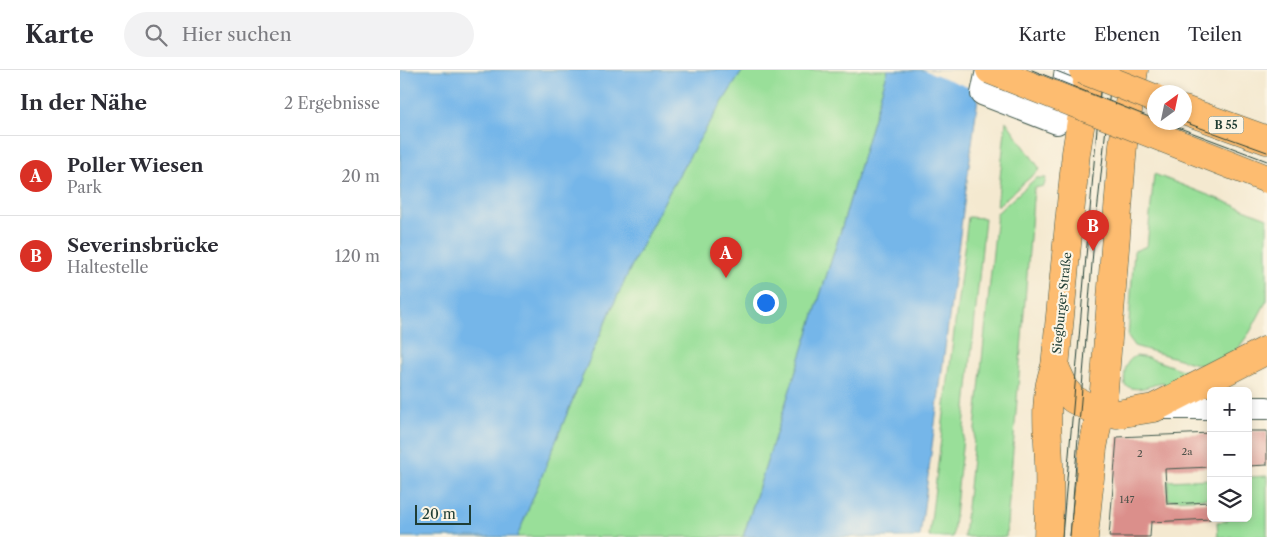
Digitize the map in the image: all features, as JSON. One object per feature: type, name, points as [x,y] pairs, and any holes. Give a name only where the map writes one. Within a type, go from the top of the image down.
[{"type":"main road","points":[[989,70],[1267,179]]},
{"type":"main road","points":[[1083,70],[1147,95]]},
{"type":"main road","name":"Siegburger Straße","points":[[1048,537],[1050,501],[1047,408],[1050,380],[1055,367],[1076,153],[1089,70]]},
{"type":"main road","points":[[1084,537],[1093,448],[1109,413],[1123,145],[1134,70]]},
{"type":"main road","name":"B 55","points":[[1192,113],[1267,140]]},
{"type":"main road","points":[[1055,367],[1066,391],[1073,399],[1109,413],[1154,408],[1267,350]]},
{"type":"street","points":[[989,70],[982,94],[1057,124],[1066,70]]},
{"type":"street","points":[[1154,408],[1207,408]]},
{"type":"street","points":[[1252,408],[1267,408]]},
{"type":"green space","points":[[743,70],[888,70],[841,230],[743,537],[517,537],[581,380],[632,265],[683,167]]},
{"type":"green space","points":[[1006,121],[1040,169],[997,206]]},
{"type":"green space","points":[[1154,174],[1267,218],[1267,300],[1250,332],[1234,354],[1207,367],[1134,346],[1128,337],[1134,251],[1147,246]]},
{"type":"green space","points":[[1036,178],[1046,178],[1044,186],[1034,188],[1006,537],[964,537],[997,213]]},
{"type":"green space","points":[[968,217],[985,218],[953,537],[929,537]]},
{"type":"green space","points":[[1136,356],[1149,358],[1188,372],[1189,377],[1166,389],[1163,382],[1139,389],[1130,387],[1125,385],[1126,368],[1129,361]]},
{"type":"green space","points":[[1267,476],[1267,537],[1218,537],[1217,522],[1252,522],[1252,477]]},
{"type":"green space","points":[[1207,479],[1207,498],[1168,500],[1168,481]]},
{"type":"water","points":[[400,70],[743,70],[683,167],[632,265],[581,380],[517,537],[400,537]]},
{"type":"water","points":[[888,70],[987,70],[978,98],[920,537],[743,537],[841,230]]},
{"type":"pier","points":[[924,70],[990,70],[985,94]]},
{"type":"building","points":[[1252,431],[1267,431],[1267,465],[1252,466]]},
{"type":"building","points":[[1207,433],[1207,467],[1165,469],[1167,504],[1207,502],[1207,519],[1151,522],[1150,537],[1109,537],[1117,437]]},
{"type":"tram line","points":[[1032,70],[1147,116]]},
{"type":"tram line","points":[[1054,70],[1147,107]]},
{"type":"tram line","points":[[1062,537],[1102,70]]},
{"type":"tram line","points":[[1070,537],[1093,251],[1112,70]]},
{"type":"tram line","points":[[1192,125],[1267,152]]},
{"type":"tram line","points":[[1185,130],[1267,161]]},
{"type":"place","name":"Severinsbrücke","points":[[1093,251]]},
{"type":"place","name":"Poller Wiesen","points":[[726,278]]}]
